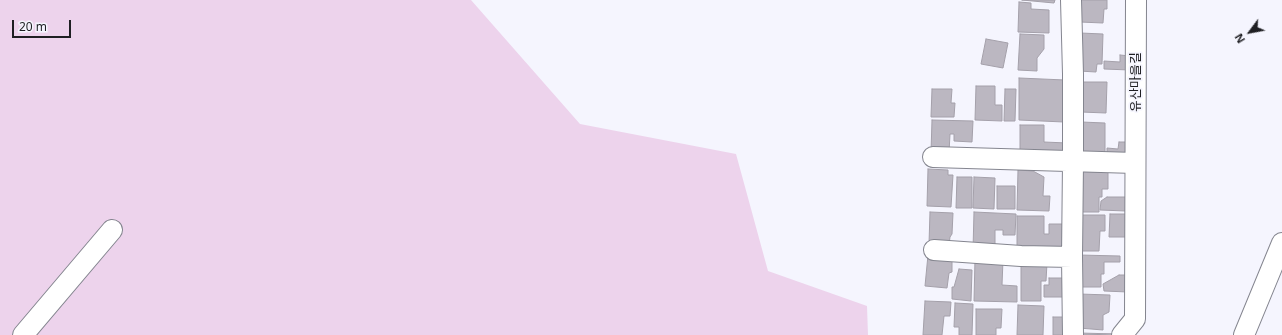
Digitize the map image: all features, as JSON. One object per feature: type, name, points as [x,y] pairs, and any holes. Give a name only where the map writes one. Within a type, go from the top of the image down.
[{"type":"street","points":[[1072,0],[1073,335]]},
{"type":"street","name":"유산마을길","points":[[1122,335],[1134,327],[1136,0]]},
{"type":"street","points":[[933,157],[1135,163]]},
{"type":"street","points":[[23,335],[112,230]]},
{"type":"street","points":[[1244,335],[1282,243]]},
{"type":"street","points":[[934,250],[1021,256],[1072,257]]},
{"type":"shaded area","points":[[0,0],[471,0],[580,124],[736,154],[768,271],[867,306],[868,335],[0,335]]},
{"type":"building","points":[[1022,0],[1055,0],[1054,3]]},
{"type":"building","points":[[1081,0],[1107,0],[1107,9],[1104,9],[1103,23],[1080,22]]},
{"type":"building","points":[[1019,2],[1031,3],[1031,9],[1049,10],[1049,33],[1018,32]]},
{"type":"building","points":[[1080,33],[1103,34],[1102,64],[1097,64],[1096,72],[1079,71]]},
{"type":"building","points":[[1020,34],[1044,35],[1044,49],[1037,58],[1037,71],[1018,70]]},
{"type":"building","points":[[986,39],[1008,43],[1003,68],[981,64]]},
{"type":"building","points":[[1120,55],[1130,56],[1130,70],[1104,69],[1104,61],[1120,62]]},
{"type":"building","points":[[1019,78],[1065,80],[1064,122],[1019,120]]},
{"type":"building","points":[[1082,82],[1107,82],[1106,113],[1081,112]]},
{"type":"building","points":[[976,86],[995,86],[995,105],[1002,105],[1002,121],[975,120]]},
{"type":"building","points":[[932,89],[952,89],[951,103],[955,103],[954,117],[931,117]]},
{"type":"building","points":[[1005,89],[1016,89],[1015,121],[1004,121]]},
{"type":"building","points":[[932,120],[973,121],[972,142],[954,141],[954,134],[950,134],[949,153],[931,153]]},
{"type":"building","points":[[1081,122],[1105,123],[1105,158],[1080,157]]},
{"type":"building","points":[[1020,125],[1044,125],[1044,142],[1067,143],[1066,157],[1020,157]]},
{"type":"building","points":[[1119,142],[1128,142],[1128,158],[1107,157],[1107,148],[1118,149]]},
{"type":"building","points":[[928,169],[948,170],[948,175],[953,175],[951,207],[927,206]]},
{"type":"building","points":[[1018,170],[1033,171],[1044,177],[1043,196],[1050,196],[1049,211],[1017,210]]},
{"type":"building","points":[[1080,171],[1108,171],[1108,189],[1102,189],[1102,197],[1099,197],[1099,212],[1080,212]]},
{"type":"building","points":[[957,177],[972,177],[972,208],[956,208]]},
{"type":"building","points":[[974,177],[995,178],[994,209],[973,208]]},
{"type":"building","points":[[997,186],[1015,186],[1015,209],[997,209]]},
{"type":"building","points":[[1107,197],[1126,197],[1126,211],[1100,210],[1101,201]]},
{"type":"building","points":[[930,212],[953,213],[952,234],[949,245],[929,244]]},
{"type":"building","points":[[974,212],[1016,214],[1015,235],[1003,235],[1003,230],[995,230],[995,250],[973,250]]},
{"type":"building","points":[[1110,214],[1127,214],[1126,237],[1109,237]]},
{"type":"building","points":[[1080,215],[1105,215],[1105,231],[1100,231],[1099,251],[1079,251]]},
{"type":"building","points":[[1017,216],[1044,216],[1044,234],[1049,234],[1049,224],[1066,224],[1066,250],[1017,250]]},
{"type":"building","points":[[928,255],[952,256],[952,272],[949,273],[947,288],[925,286]]},
{"type":"building","points":[[1079,255],[1120,256],[1120,262],[1104,262],[1104,274],[1101,274],[1101,287],[1079,287]]},
{"type":"building","points":[[975,259],[1003,260],[1002,285],[1017,286],[1017,302],[974,301]]},
{"type":"building","points":[[1021,263],[1047,263],[1046,281],[1041,281],[1041,301],[1021,301]]},
{"type":"building","points":[[959,269],[972,270],[971,301],[952,299],[952,287],[954,287]]},
{"type":"building","points":[[1119,275],[1127,275],[1128,292],[1104,291],[1103,284]]},
{"type":"building","points":[[1049,278],[1065,278],[1066,297],[1044,297],[1044,285],[1049,285]]},
{"type":"building","points":[[1079,294],[1110,295],[1109,312],[1103,315],[1103,330],[1079,328]]},
{"type":"building","points":[[925,301],[951,302],[950,316],[944,316],[942,335],[923,335]]},
{"type":"building","points":[[955,303],[973,304],[972,335],[959,335],[959,327],[954,327]]},
{"type":"building","points":[[1018,305],[1044,306],[1043,335],[1017,335]]},
{"type":"building","points":[[976,309],[1002,309],[1001,328],[996,328],[996,335],[976,335]]},
{"type":"building","points":[[1053,317],[1065,317],[1066,335],[1053,335]]},
{"type":"building","points":[[1079,333],[1117,334],[1079,335]]}]
